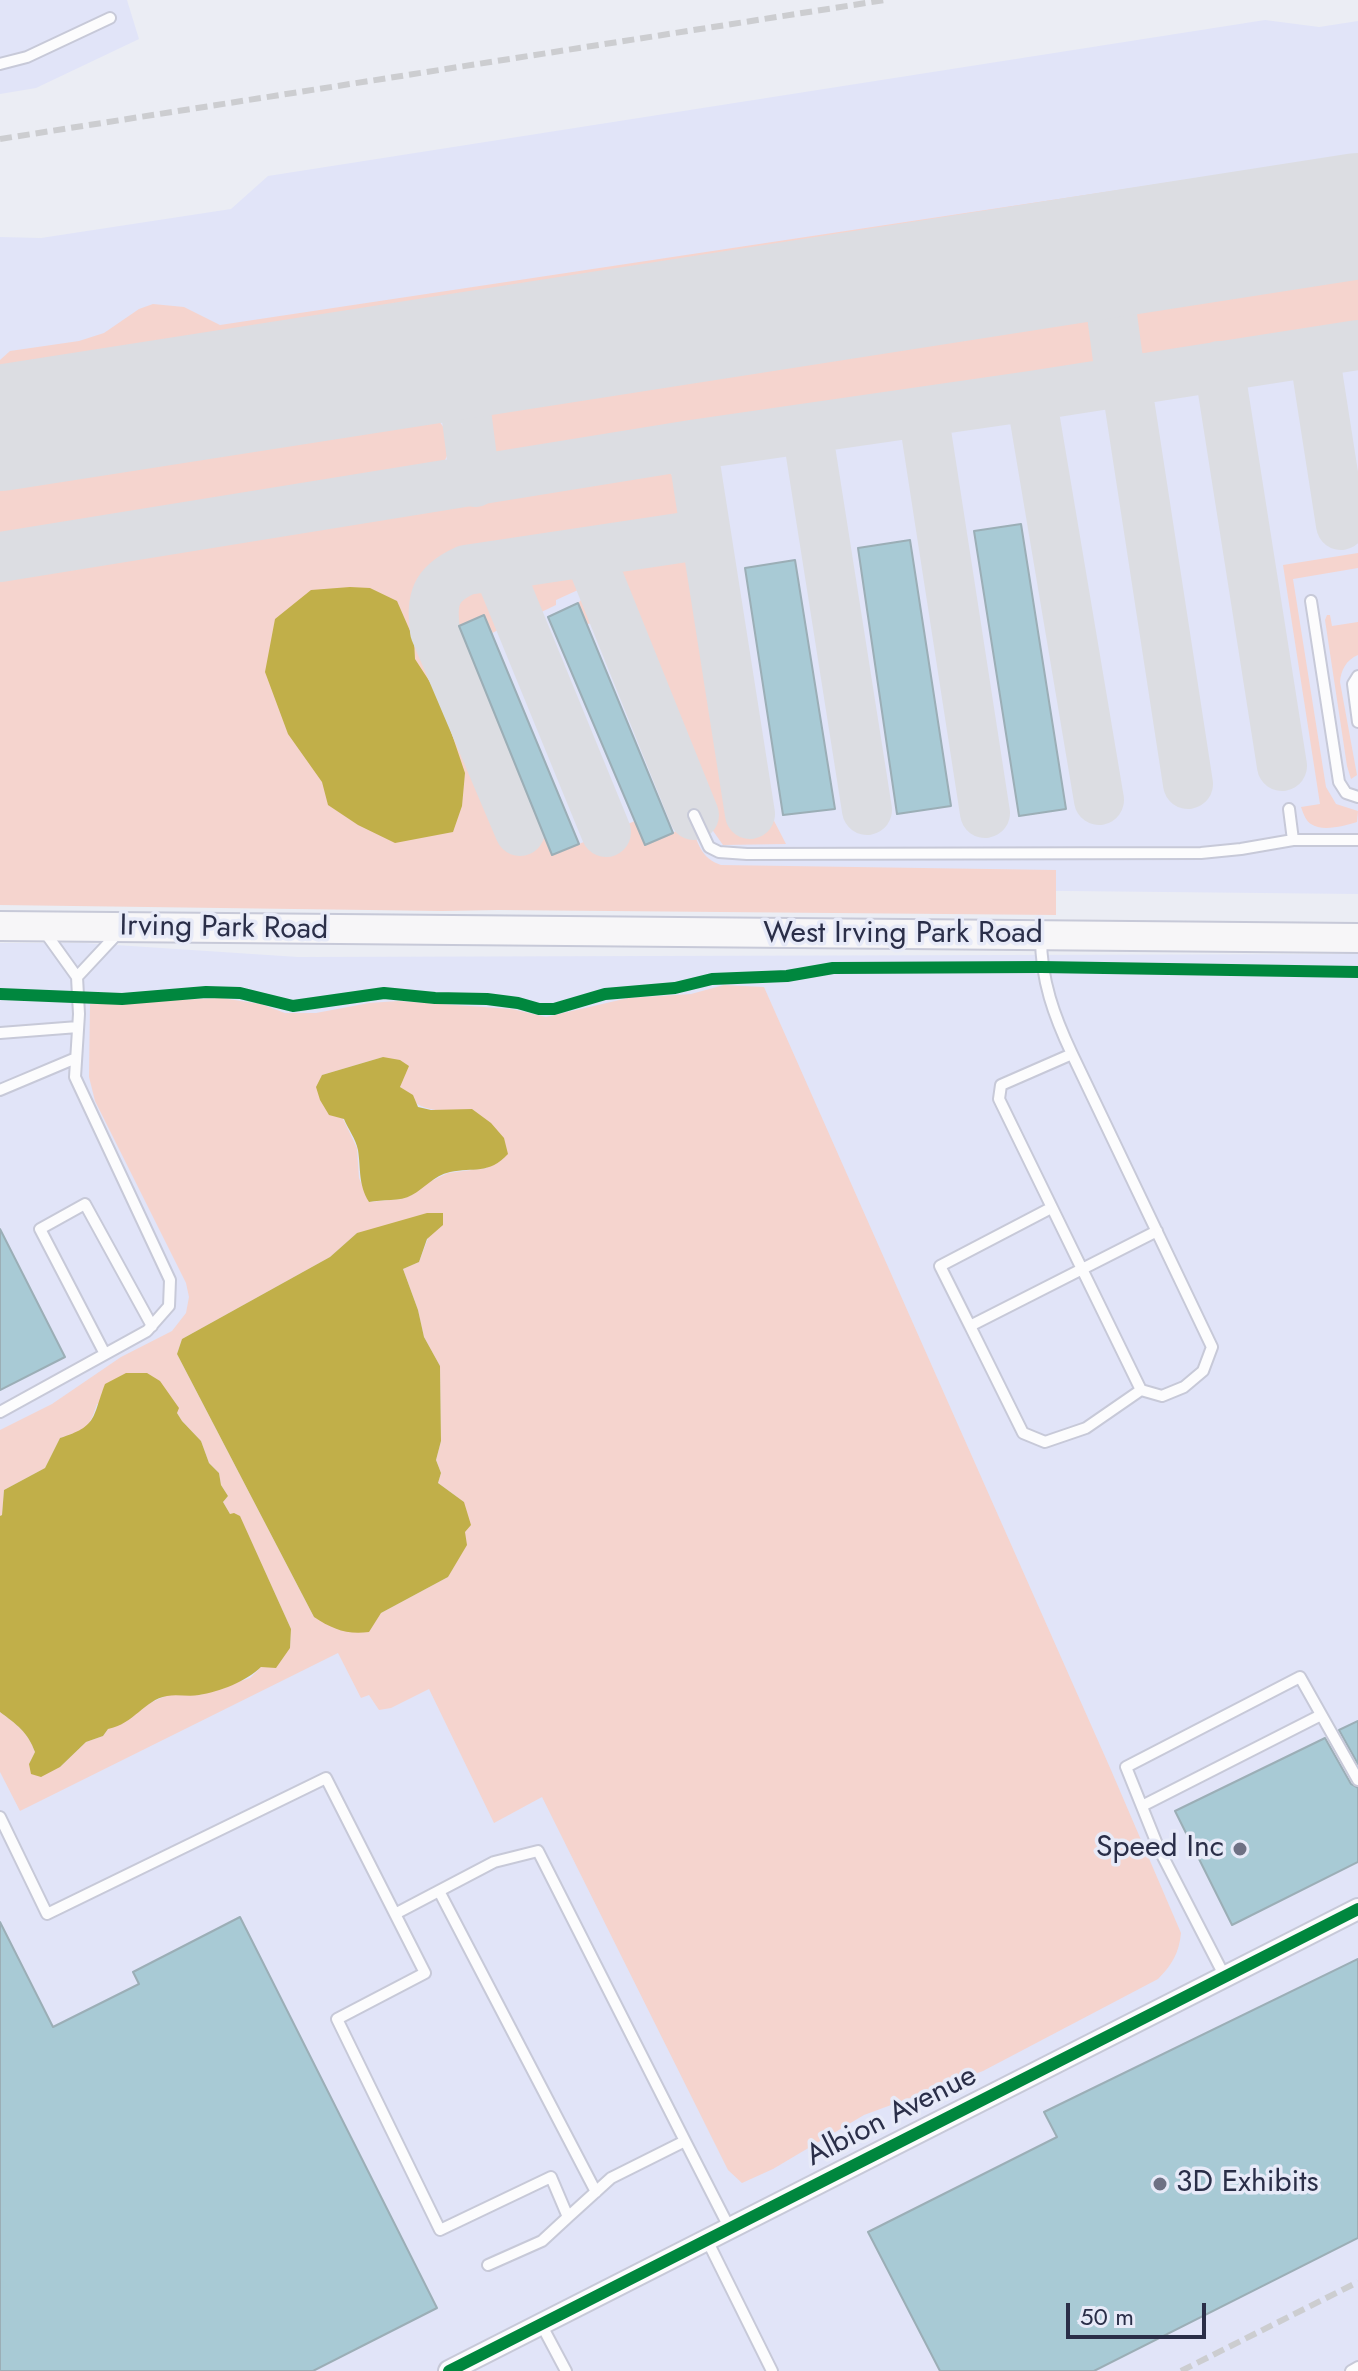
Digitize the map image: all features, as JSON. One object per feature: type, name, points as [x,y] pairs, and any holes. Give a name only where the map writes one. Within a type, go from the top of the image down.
[{"type":"main road","name":"Irving Park Road","points":[[0,926],[447,931]]},
{"type":"main road","name":"West Irving Park Road","points":[[447,931],[1358,938]]},
{"type":"street","name":"Albion Avenue","points":[[449,2371],[1358,1909]]},
{"type":"lane","points":[[0,64],[27,57],[110,18]]},
{"type":"lane","points":[[1311,601],[1339,782],[1346,793],[1358,797]]},
{"type":"lane","points":[[1358,676],[1353,684],[1358,722]]},
{"type":"lane","points":[[1289,809],[1293,840]]},
{"type":"lane","points":[[694,815],[709,847],[719,852],[747,854],[1201,853],[1293,840],[1358,840]]},
{"type":"lane","points":[[0,1412],[147,1331],[169,1306],[170,1280],[75,1077],[77,977],[40,927]]},
{"type":"lane","points":[[77,977],[123,928]]},
{"type":"lane","points":[[1041,936],[1041,967],[1057,1024],[1072,1054],[1157,1231],[1212,1347],[1203,1371],[1184,1387],[1162,1396],[1141,1390],[999,1099],[1001,1085],[1072,1054]]},
{"type":"lane","points":[[0,1033],[78,1027]]},
{"type":"lane","points":[[0,1090],[76,1058]]},
{"type":"lane","points":[[105,1354],[40,1229],[85,1204],[152,1326]]},
{"type":"lane","points":[[1051,1208],[940,1266],[1023,1433],[1045,1442],[1086,1428],[1141,1390]]},
{"type":"lane","points":[[970,1326],[1157,1231]]},
{"type":"lane","points":[[1225,1977],[1159,1849],[1126,1767],[1300,1677],[1358,1780]]},
{"type":"lane","points":[[1142,1806],[1321,1715]]},
{"type":"lane","points":[[0,1817],[47,1914],[326,1778],[425,1973],[337,2019],[440,2230],[551,2177],[568,2217]]},
{"type":"lane","points":[[395,1914],[494,1862],[538,1851],[730,2229]]},
{"type":"lane","points":[[439,1891],[596,2192]]},
{"type":"lane","points":[[488,2265],[542,2241],[611,2178],[685,2141]]},
{"type":"lane","points":[[707,2240],[772,2371]]},
{"type":"lane","points":[[541,2324],[566,2371]]},
{"type":"lane","points":[[1351,2371],[1358,2367]]},
{"type":"shaded area","points":[[0,0],[127,0],[139,39],[36,88],[0,94]]},
{"type":"shaded area","points":[[1265,20],[1319,27],[1358,21],[1358,894],[0,880],[0,237],[41,238],[231,209],[268,176]]},
{"type":"shaded area","points":[[1358,154],[1358,173],[0,384],[0,360],[10,351],[79,341],[104,333],[139,309],[153,304],[184,307],[220,325]]},
{"type":"shaded area","points":[[1358,258],[1358,327],[1153,358],[1133,344],[1130,324],[1134,314],[1149,295],[1160,289]]},
{"type":"shaded area","points":[[1063,307],[1089,320],[1098,332],[1096,360],[1081,370],[503,459],[495,456],[483,441],[481,432],[485,416],[495,402],[509,391]]},
{"type":"shaded area","points":[[417,408],[437,419],[448,438],[446,458],[428,473],[0,539],[0,471]]},
{"type":"shaded area","points":[[658,471],[671,474],[686,492],[685,509],[678,517],[658,526],[482,552],[433,571],[424,586],[419,608],[439,696],[512,847],[544,836],[552,855],[635,821],[645,845],[690,825],[704,854],[721,865],[1056,870],[1056,915],[0,905],[0,572]]},
{"type":"shaded area","points":[[671,549],[683,550],[692,562],[697,578],[733,823],[771,815],[786,844],[723,845],[711,828],[607,574],[611,566],[624,557]]},
{"type":"shaded area","points":[[1358,553],[1358,568],[1293,579],[1326,787],[1336,804],[1358,811],[1357,822],[1321,828],[1309,823],[1301,807],[1320,804],[1283,565]]},
{"type":"shaded area","points":[[576,565],[598,599],[601,614],[598,620],[587,624],[578,603],[582,599],[578,590],[533,616],[524,609],[517,594],[522,577],[543,569]]},
{"type":"shaded area","points":[[485,580],[497,595],[509,625],[492,633],[484,615],[459,626],[462,633],[451,638],[443,615],[448,591],[465,582]]},
{"type":"shaded area","points":[[370,588],[397,601],[414,640],[415,659],[439,696],[465,773],[462,806],[453,832],[395,843],[358,825],[328,805],[322,782],[288,734],[265,672],[275,619],[311,590]]},
{"type":"shaded area","points":[[1330,615],[1332,626],[1358,622],[1358,655],[1345,666],[1340,682],[1357,775],[1351,779],[1325,620]]},
{"type":"shaded area","points":[[0,943],[85,943],[298,957],[1358,954],[1358,2371],[0,2371]]},
{"type":"shaded area","points":[[724,985],[764,987],[1181,1933],[1174,1958],[1158,1979],[983,2071],[864,2115],[773,2169],[742,2183],[728,2170],[542,1797],[494,1823],[429,1689],[391,1708],[379,1710],[369,1695],[361,1698],[338,1653],[20,1811],[0,1772],[0,1712],[29,1739],[35,1752],[29,1764],[60,1767],[86,1742],[103,1736],[108,1729],[152,1702],[168,1695],[200,1695],[250,1678],[290,1648],[291,1629],[240,1517],[230,1514],[223,1502],[228,1496],[221,1485],[219,1473],[209,1463],[201,1441],[177,1413],[97,1404],[85,1428],[60,1438],[45,1468],[4,1490],[0,1516],[0,1430],[52,1404],[121,1357],[172,1331],[186,1313],[189,1297],[186,1283],[95,1101],[89,1077],[90,1004],[221,998],[261,1004],[285,1013],[316,1013],[398,1001],[512,1009],[546,1017],[628,998],[691,994]],"holes":[[[383,1057],[400,1086],[416,1103],[438,1110],[472,1109],[487,1168],[448,1173],[425,1184],[412,1195],[369,1202],[359,1178],[357,1148],[322,1075]],[[357,1233],[430,1233],[419,1262],[403,1269],[424,1337],[440,1366],[441,1441],[436,1460],[441,1473],[438,1483],[464,1502],[465,1532],[448,1577],[381,1613],[314,1617],[177,1354],[182,1339],[330,1257]]]},
{"type":"shaded area","points":[[383,1057],[400,1060],[409,1066],[400,1087],[413,1095],[418,1107],[431,1110],[472,1109],[504,1138],[508,1154],[487,1168],[444,1174],[407,1197],[369,1202],[361,1183],[354,1138],[344,1119],[329,1115],[316,1087],[322,1075]]},
{"type":"shaded area","points":[[427,1213],[443,1213],[443,1225],[427,1239],[419,1262],[403,1269],[424,1337],[440,1366],[441,1441],[436,1460],[441,1473],[438,1483],[464,1502],[471,1525],[465,1532],[467,1545],[448,1577],[381,1613],[369,1632],[347,1632],[314,1617],[177,1354],[182,1339],[330,1257],[357,1233]]},
{"type":"shaded area","points":[[126,1373],[147,1373],[160,1381],[179,1408],[177,1413],[182,1421],[201,1441],[209,1463],[219,1473],[221,1485],[228,1496],[223,1502],[230,1514],[240,1516],[291,1629],[290,1648],[276,1668],[261,1667],[224,1689],[199,1695],[159,1698],[125,1722],[108,1729],[103,1736],[86,1742],[60,1767],[41,1777],[31,1774],[29,1764],[35,1752],[29,1739],[0,1712],[0,1516],[4,1490],[45,1468],[60,1438],[88,1425],[105,1384]]},
{"type":"building","points":[[1021,524],[1066,809],[1019,816],[974,531]]},
{"type":"building","points":[[910,540],[951,806],[897,814],[858,548]]},
{"type":"building","points":[[795,560],[835,809],[783,815],[745,568]]},
{"type":"building","points":[[578,603],[673,833],[645,845],[548,617]]},
{"type":"building","points":[[484,615],[579,844],[552,855],[459,626]]},
{"type":"building","points":[[0,1229],[65,1357],[0,1390]]},
{"type":"building","points":[[1358,1721],[1358,1764],[1339,1730]]},
{"type":"building","points":[[1325,1738],[1351,1784],[1358,1788],[1358,1862],[1232,1925],[1175,1811]]},
{"type":"building","points":[[240,1917],[437,2308],[313,2371],[0,2371],[0,1922],[53,2027],[139,1984],[133,1972]]},
{"type":"building","name":"3D Exhibits","points":[[1358,1959],[1358,2238],[1094,2371],[940,2371],[868,2232],[1057,2137],[1044,2112]]},
{"type":"taxiway","points":[[1104,256],[1121,382]]},
{"type":"taxiway","points":[[0,557],[692,445],[1358,345]]},
{"type":"taxiway","points":[[1314,352],[1341,525]]},
{"type":"taxiway","points":[[459,356],[475,482]]},
{"type":"taxiway","points":[[1219,366],[1282,766]]},
{"type":"taxiway","points":[[1126,381],[1188,784]]},
{"type":"taxiway","points":[[1031,396],[1099,800]]},
{"type":"taxiway","points":[[923,412],[985,813]]},
{"type":"taxiway","points":[[807,429],[867,810]]},
{"type":"taxiway","points":[[692,445],[750,814]]},
{"type":"taxiway","points":[[520,831],[435,631],[437,594],[448,581],[466,570],[706,534]]},
{"type":"taxiway","points":[[588,552],[694,815]]},
{"type":"taxiway","points":[[497,566],[606,832]]},
{"type":"runway","points":[[0,428],[1358,216]]},
{"type":"railway","points":[[0,139],[885,0]]},
{"type":"railway","points":[[1181,2371],[1358,2282]]},
{"type":"cycle path","points":[[0,994],[122,999],[206,992],[240,993],[293,1006],[384,993],[487,999],[554,1009],[605,994],[675,988],[712,979],[787,976],[833,968],[1041,967],[1358,972]]},
{"type":"cycle path","points":[[449,2371],[1358,1909]]},
{"type":"place","name":"Speed Inc","points":[[1240,1849]]},
{"type":"place","name":"3D Exhibits","points":[[1160,2184]]}]
